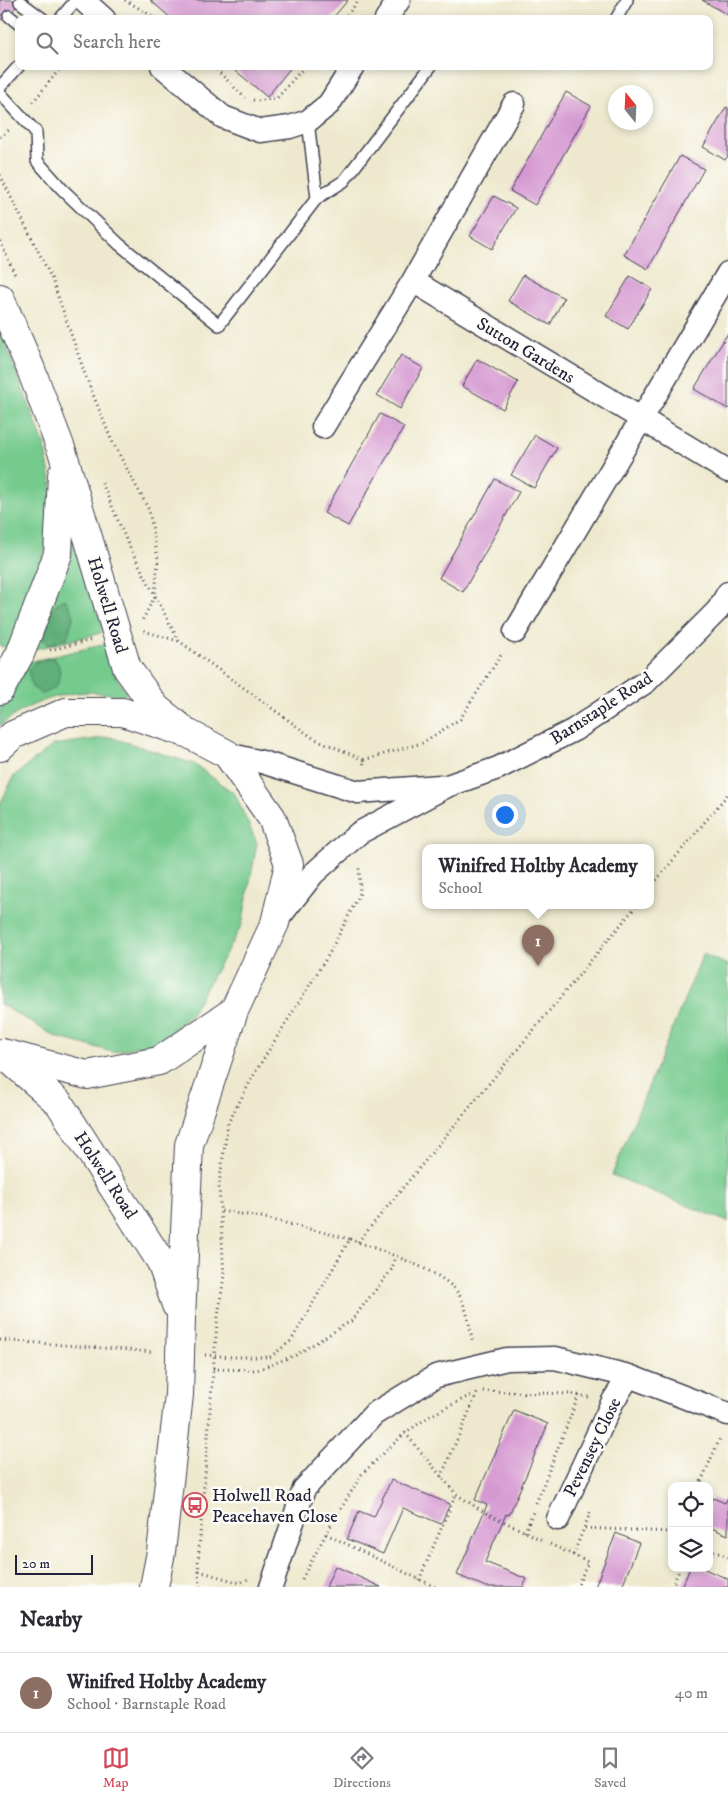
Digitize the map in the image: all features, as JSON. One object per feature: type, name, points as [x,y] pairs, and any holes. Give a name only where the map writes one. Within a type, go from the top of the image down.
[{"type":"street","points":[[83,0],[100,15]]},
{"type":"street","points":[[389,15],[399,0]]},
{"type":"street","points":[[167,70],[222,117],[260,131],[290,127],[308,120],[329,104],[350,70]]},
{"type":"street","points":[[323,427],[413,281],[514,104]]},
{"type":"street","points":[[515,632],[728,273]]},
{"type":"street","name":"Sutton Gardens","points":[[413,281],[728,471]]},
{"type":"street","name":"Holwell Road","points":[[10,292],[30,367],[63,454],[127,668],[156,708],[189,734]]},
{"type":"street","name":"Holwell Road","points":[[0,690],[20,654],[58,554],[63,454]]},
{"type":"street","name":"Barnstaple Road","points":[[275,923],[313,874],[359,833],[447,786],[498,768],[574,730],[648,681],[718,610],[728,593]]},
{"type":"street","points":[[0,747],[13,735],[66,712],[123,712],[189,734],[227,754]]},
{"type":"street","name":"Holwell Road","points":[[154,1587],[162,1542],[179,1395],[189,1145],[234,1011],[275,923],[290,864],[272,818],[227,754]]},
{"type":"street","name":"Barnstaple Road","points":[[227,754],[262,762],[358,792],[447,786]]},
{"type":"street","points":[[1,1052],[87,1075],[159,1061],[234,1011]]},
{"type":"street","name":"Holwell Road","points":[[1,1052],[59,1103],[161,1262],[181,1318]]},
{"type":"street","points":[[271,1585],[304,1489],[374,1414],[436,1376],[507,1359],[555,1358],[629,1376],[726,1422]]},
{"type":"street","name":"Pevensey Close","points":[[558,1519],[613,1401],[629,1376]]},
{"type":"lane","points":[[63,15],[76,0]]},
{"type":"lane","points":[[618,15],[626,0]]},
{"type":"lane","points":[[20,2],[38,15]]},
{"type":"lane","points":[[8,16],[15,21]]},
{"type":"lane","points":[[0,87],[15,70]]},
{"type":"lane","points":[[0,93],[36,132],[37,161],[62,190],[119,244],[219,325],[318,198],[344,181],[428,70]]},
{"type":"lane","points":[[308,120],[318,198]]},
{"type":"path","points":[[125,0],[150,15]]},
{"type":"path","points":[[347,15],[359,0]]},
{"type":"path","points":[[22,116],[59,70]]},
{"type":"path","points":[[218,70],[244,98],[257,101],[278,98],[302,70]]},
{"type":"path","points":[[0,175],[52,279],[86,377],[111,439],[149,510]]},
{"type":"path","points":[[0,241],[10,292]]},
{"type":"path","points":[[99,476],[128,544],[179,641]]},
{"type":"path","points":[[138,629],[179,641],[313,738],[364,760],[422,743],[460,720],[515,632]]},
{"type":"path","points":[[358,792],[364,760]]},
{"type":"path","points":[[654,883],[728,794]]},
{"type":"path","points":[[200,1587],[198,1561],[213,1369],[224,1276],[219,1185],[228,1123],[256,1071],[329,954],[360,894],[359,833]]},
{"type":"path","points":[[358,1242],[634,909]]},
{"type":"path","points":[[220,1211],[261,1217],[350,1239],[395,1256],[438,1276],[455,1289],[466,1311],[476,1367],[478,1391],[441,1476]]},
{"type":"path","points":[[0,1340],[180,1354],[232,1357],[270,1356],[291,1341],[350,1239]]},
{"type":"path","points":[[213,1369],[257,1370],[296,1355],[351,1321],[392,1269],[395,1256]]},
{"type":"path","points":[[298,1585],[362,1474],[406,1433],[430,1416],[478,1391],[569,1394],[613,1401]]},
{"type":"path","points":[[525,1532],[579,1395]]},
{"type":"path","points":[[701,1482],[726,1422]]},
{"type":"path","points":[[406,1433],[456,1494],[484,1512],[503,1521]]},
{"type":"path","points":[[419,1580],[456,1494]]},
{"type":"path","points":[[584,1528],[668,1532]]},
{"type":"path","points":[[326,1534],[435,1587]]},
{"type":"path","points":[[713,1551],[728,1557]]},
{"type":"path","points":[[578,1587],[588,1562]]},
{"type":"path","points":[[199,1571],[240,1583],[254,1575],[271,1585]]},
{"type":"path","points":[[672,1587],[678,1572]]},
{"type":"green space","points":[[0,330],[44,444],[51,481],[52,532],[10,648],[0,646]]},
{"type":"green space","points":[[70,526],[88,558],[79,561],[104,630],[101,633],[31,650]]},
{"type":"green space","points":[[61,600],[66,600],[74,615],[67,638],[47,645],[44,642],[46,624],[54,608]]},
{"type":"green space","points":[[106,644],[115,675],[126,692],[124,695],[89,692],[41,701],[20,712],[0,726],[0,709],[24,663]]},
{"type":"green space","points":[[54,658],[58,665],[59,678],[57,686],[43,694],[32,687],[28,669],[35,662]]},
{"type":"green space","points":[[110,737],[194,764],[235,794],[257,843],[242,925],[191,1014],[161,1041],[113,1052],[56,1037],[0,1004],[0,804],[14,776],[53,745]]},
{"type":"green space","points":[[703,954],[728,965],[728,1222],[612,1175]]},
{"type":"building","points":[[0,0],[22,0],[4,21],[0,18]]},
{"type":"building","points":[[150,0],[348,0],[335,15],[167,15]]},
{"type":"building","points":[[702,0],[728,0],[728,15]]},
{"type":"building","points":[[235,70],[289,70],[267,97]]},
{"type":"building","points":[[566,92],[591,106],[535,205],[510,191]]},
{"type":"building","points":[[726,107],[728,108],[728,156],[725,160],[703,147]]},
{"type":"building","points":[[680,156],[704,169],[648,269],[624,255]]},
{"type":"building","points":[[494,196],[516,208],[492,249],[470,236]]},
{"type":"building","points":[[523,275],[564,298],[550,325],[508,301]]},
{"type":"building","points":[[630,276],[652,289],[628,329],[606,316]]},
{"type":"building","points":[[728,333],[728,409],[694,389]]},
{"type":"building","points":[[401,355],[423,368],[400,409],[377,395]]},
{"type":"building","points":[[477,359],[518,382],[503,409],[462,386]]},
{"type":"building","points":[[380,414],[404,427],[348,526],[324,513]]},
{"type":"building","points":[[535,435],[557,448],[534,488],[511,475]]},
{"type":"building","points":[[495,479],[519,492],[463,592],[439,578]]},
{"type":"building","points":[[514,1410],[548,1424],[509,1515],[506,1514],[485,1562],[527,1579],[523,1587],[486,1587],[457,1575],[487,1505],[475,1500]]},
{"type":"building","points":[[391,1480],[450,1504],[441,1524],[403,1508],[383,1554],[347,1539],[359,1511],[374,1517]]},
{"type":"building","points":[[728,1497],[728,1535],[713,1529],[713,1498],[725,1503]]},
{"type":"building","points":[[616,1533],[639,1543],[622,1587],[595,1587]]},
{"type":"building","points":[[335,1566],[370,1582],[381,1587],[326,1587]]},
{"type":"building","points":[[688,1572],[711,1572],[728,1579],[728,1587],[682,1587]]},
{"type":"place","name":"Winifred Holtby Academy","points":[[538,966]]},
{"type":"place","name":"Holwell Road Peacehaven Close","points":[[195,1505]]}]
